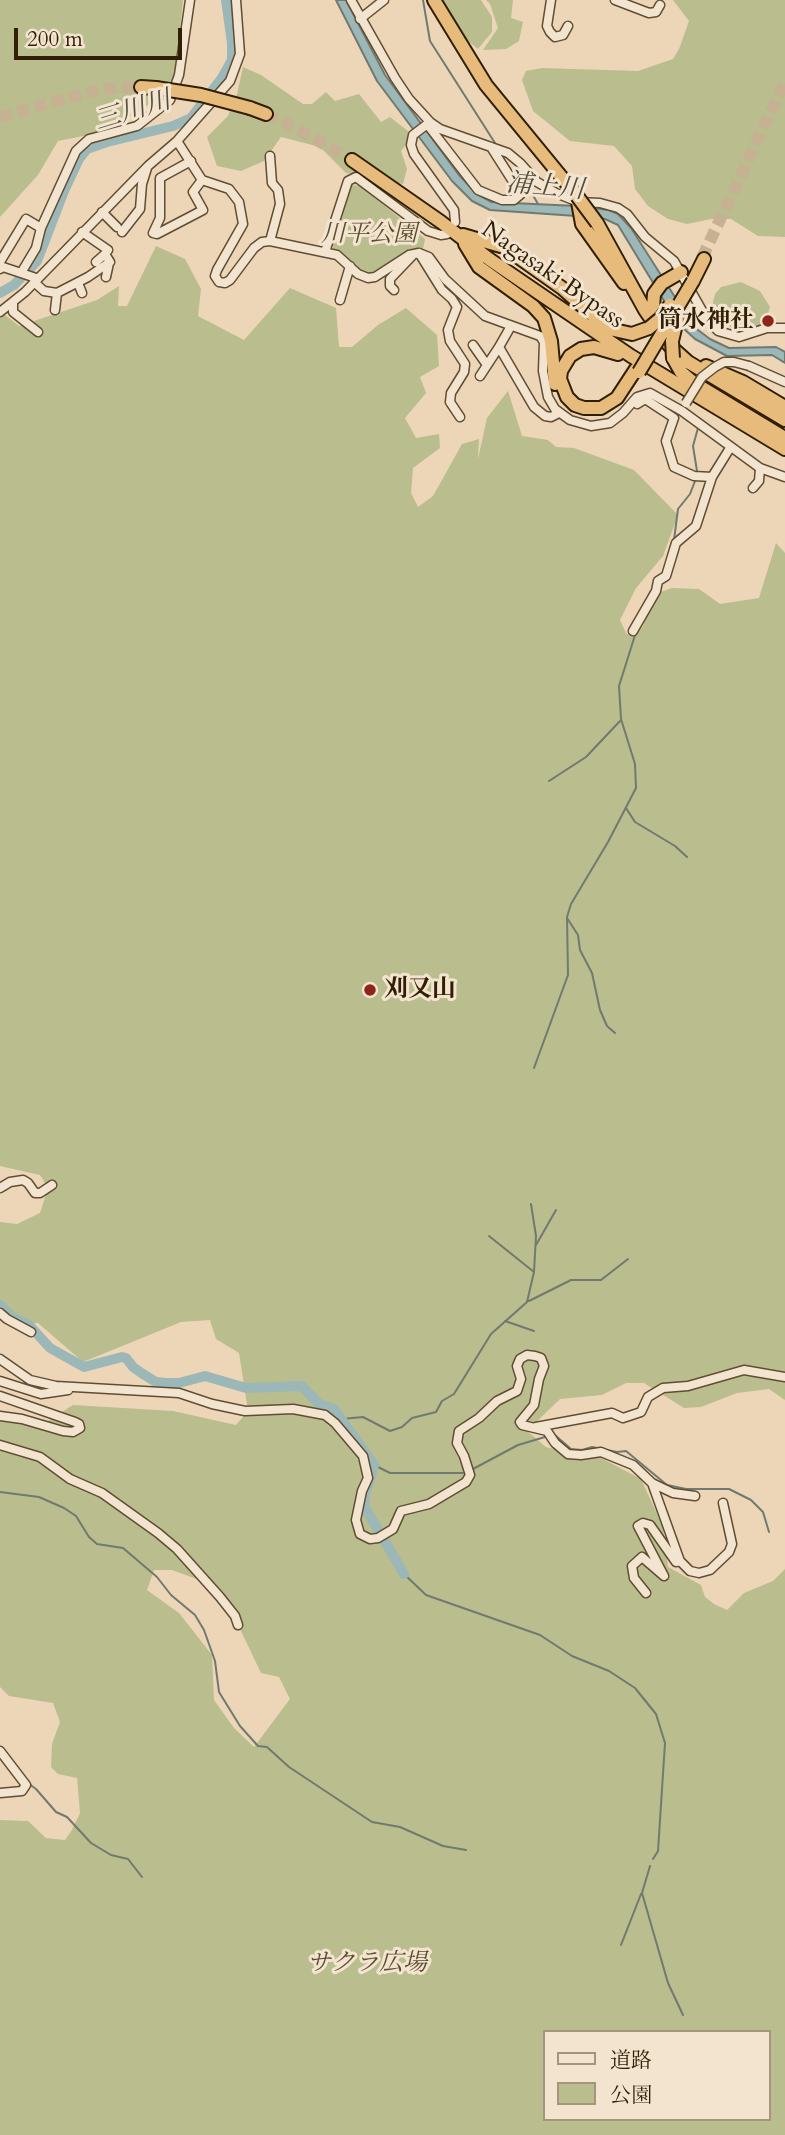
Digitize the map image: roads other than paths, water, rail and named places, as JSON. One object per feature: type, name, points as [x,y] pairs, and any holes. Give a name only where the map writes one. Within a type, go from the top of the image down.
[{"type":"highway","name":"Nagasaki Bypass","points":[[436,0],[489,83],[598,223],[676,353],[743,382],[785,407]]},
{"type":"highway","points":[[141,87],[201,95],[266,114]]},
{"type":"highway","name":"Nagasaki Bypass","points":[[352,160],[444,228],[633,354],[785,443]]},
{"type":"highway","points":[[579,200],[580,219],[645,310]]},
{"type":"highway","name":"Nagasaki Bypass","points":[[598,223],[663,339],[688,362],[785,420]]},
{"type":"highway","name":"Nagasaki Bypass","points":[[461,237],[631,356],[785,449]]},
{"type":"highway","points":[[461,237],[504,247],[562,288],[601,322],[614,330],[632,334],[649,328],[661,318],[703,259]]},
{"type":"highway","points":[[461,237],[479,267],[541,313],[550,334],[556,389],[569,407],[588,415],[607,411],[621,400],[688,277]]},
{"type":"highway","points":[[688,277],[669,280],[659,286],[652,302],[676,353],[681,372],[694,383],[785,438]]},
{"type":"highway","points":[[676,353],[671,346],[673,330],[688,277]]},
{"type":"highway","points":[[638,370],[617,398],[594,409],[575,405],[561,385],[561,371],[570,356],[587,348],[606,349],[785,456]]},
{"type":"street","points":[[21,273],[36,248],[41,228],[70,163],[83,144],[89,139],[137,126],[170,100],[179,75],[190,0]]},
{"type":"street","points":[[0,312],[13,303],[148,166],[177,141],[223,91],[237,68],[240,54],[236,0]]},
{"type":"street","points":[[351,0],[409,99],[478,190],[502,200],[514,200],[521,194],[491,147]]},
{"type":"street","points":[[360,19],[384,0]]},
{"type":"street","points":[[551,0],[547,26],[550,32],[555,37],[560,36],[568,26]]},
{"type":"street","points":[[615,0],[649,13],[656,12],[660,5]]},
{"type":"street","points":[[428,123],[413,135],[411,145],[414,154],[454,210],[455,222]]},
{"type":"street","points":[[428,123],[508,153],[537,182],[556,194],[618,208],[627,214],[645,237],[674,261],[688,277],[705,316],[718,331],[739,337],[767,328],[785,328]]},
{"type":"street","points":[[177,141],[202,180],[232,191],[239,202],[242,229],[217,270],[215,276],[219,282],[226,283],[230,280],[254,248],[262,242],[270,241],[342,258],[358,274],[369,278],[416,254],[429,257],[445,279],[485,316],[534,332],[542,339],[545,384],[552,404],[559,413],[577,424],[591,426],[610,423],[637,397],[653,394],[685,407],[730,448],[760,468],[785,477]]},
{"type":"street","points":[[270,156],[272,183],[278,190],[280,204],[270,241]]},
{"type":"street","points":[[191,162],[160,178],[160,218],[153,233],[157,234],[203,210],[193,192],[202,180]]},
{"type":"street","points":[[103,212],[120,229],[140,209],[142,184],[148,166]]},
{"type":"street","points":[[325,252],[348,181],[356,177],[428,231],[440,235],[444,228]]},
{"type":"street","points":[[41,228],[26,219],[1,266],[35,280],[44,291],[57,293],[110,259]]},
{"type":"street","points":[[82,232],[108,250],[110,259],[106,277]]},
{"type":"street","points":[[394,290],[390,286],[390,279],[416,254]]},
{"type":"street","points":[[416,254],[457,307],[448,330],[450,341],[465,363],[464,372],[451,393],[450,402],[460,416]]},
{"type":"street","points":[[96,262],[110,259]]},
{"type":"street","points":[[340,300],[351,266]]},
{"type":"street","points":[[78,282],[82,293]]},
{"type":"street","points":[[55,310],[57,293]]},
{"type":"street","points":[[13,303],[13,312],[38,332]]},
{"type":"street","points":[[480,376],[512,326]]},
{"type":"street","points":[[473,345],[487,365]]},
{"type":"street","points":[[499,347],[534,407],[544,416],[551,417],[559,413]]},
{"type":"street","points":[[685,407],[702,377],[724,362],[749,366],[785,382]]},
{"type":"street","points":[[623,413],[645,399],[674,418],[666,441],[674,467],[694,476],[712,477]]},
{"type":"street","points":[[633,631],[656,591],[658,581],[666,576],[676,543],[696,526],[712,477],[730,448]]},
{"type":"street","points":[[753,488],[759,481],[760,468]]},
{"type":"street","points":[[0,1188],[10,1182],[23,1180],[35,1193],[40,1193],[52,1185]]},
{"type":"street","points":[[0,1312],[31,1332]]},
{"type":"street","points":[[0,1359],[30,1380],[71,1388],[179,1393],[245,1411],[293,1409],[325,1415],[363,1456],[368,1478],[362,1491],[357,1528],[365,1538],[377,1538],[393,1529],[401,1511],[429,1504],[466,1482],[470,1475],[457,1443],[459,1431],[479,1419],[497,1401],[517,1391],[521,1380],[517,1367],[520,1359],[527,1355],[541,1358],[544,1366],[534,1405],[520,1422],[522,1426],[547,1431],[555,1443],[568,1454],[601,1452],[633,1465],[652,1483],[673,1493],[695,1496]]},
{"type":"street","points":[[533,1427],[611,1413],[622,1418],[641,1412],[648,1397],[663,1388],[688,1386],[744,1370],[785,1377]]},
{"type":"street","points":[[0,1381],[41,1394],[67,1391],[71,1388]]},
{"type":"street","points":[[0,1396],[75,1422],[80,1428],[73,1432],[64,1431],[0,1416]]},
{"type":"street","points":[[0,1445],[40,1457],[70,1479],[102,1493],[158,1533],[177,1549],[220,1597],[235,1616],[238,1625]]},
{"type":"street","points":[[652,1483],[680,1561],[690,1571],[699,1573],[710,1570],[729,1552],[732,1544],[723,1503]]},
{"type":"street","points":[[646,1593],[634,1578],[632,1566],[642,1557],[664,1576],[638,1526],[643,1523],[650,1525],[676,1562],[680,1561]]},
{"type":"street","points":[[0,1751],[26,1785],[22,1791],[0,1793]]},
{"type":"water","points":[[336,0],[346,0],[385,75],[459,175],[477,194],[491,202],[577,206],[609,210],[618,214],[631,228],[694,327],[729,348],[776,347],[785,352],[785,363],[772,355],[727,356],[695,339],[666,304],[618,225],[605,219],[490,210],[472,201],[452,181],[377,81]]},
{"type":"waterway","name":"三川川","points":[[0,293],[14,285],[37,261],[64,191],[79,159],[87,149],[173,126],[191,118],[222,78],[232,60],[226,0]]},
{"type":"waterway","points":[[423,0],[430,41],[495,143]]},
{"type":"waterway","name":"浦上川","points":[[502,156],[514,175],[526,186]]},
{"type":"waterway","name":"浦上川","points":[[530,190],[538,204]]},
{"type":"waterway","points":[[697,471],[693,446],[698,428]]},
{"type":"waterway","points":[[674,540],[678,509],[690,494],[695,481]]},
{"type":"waterway","points":[[534,1068],[568,975],[567,917],[571,904],[636,788],[635,764],[621,719],[619,686],[636,632]]},
{"type":"waterway","points":[[549,781],[586,757],[620,721]]},
{"type":"waterway","points":[[626,808],[635,822],[675,846],[687,857]]},
{"type":"waterway","points":[[567,918],[578,935],[580,950],[592,973],[600,1010],[607,1026],[615,1033]]},
{"type":"waterway","points":[[342,1419],[363,1417],[390,1431],[402,1427],[412,1418],[436,1412],[442,1401],[454,1394],[491,1334],[527,1302],[534,1272],[536,1236],[531,1204]]},
{"type":"waterway","points":[[536,1245],[556,1210]]},
{"type":"waterway","points":[[489,1236],[534,1272]]},
{"type":"waterway","points":[[529,1301],[571,1280],[601,1280],[628,1259]]},
{"type":"waterway","points":[[0,1305],[12,1317],[29,1325],[50,1348],[84,1367],[122,1357],[156,1382],[179,1383],[205,1376],[246,1388],[302,1386],[319,1404],[334,1409],[374,1465],[364,1506],[404,1574]]},
{"type":"waterway","points":[[505,1321],[534,1331]]},
{"type":"waterway","points":[[556,1436],[571,1449],[592,1447],[626,1451],[667,1485],[686,1489],[729,1489],[751,1500],[763,1512],[769,1532]]},
{"type":"waterway","points":[[473,1469],[518,1445],[545,1437]]},
{"type":"waterway","points":[[374,1465],[390,1473],[463,1473]]},
{"type":"waterway","points":[[0,1492],[39,1497],[64,1508],[76,1516],[89,1537],[97,1544],[123,1548],[157,1577],[171,1595],[195,1615],[204,1630],[215,1661],[219,1692],[240,1726],[258,1746],[267,1747],[289,1767],[372,1822],[400,1827],[443,1846],[466,1850]]},
{"type":"waterway","points":[[404,1574],[426,1595],[540,1635],[572,1656],[609,1671],[635,1688],[656,1714],[665,1743],[658,1851],[653,1859]]},
{"type":"waterway","points":[[28,1783],[56,1812],[67,1817],[91,1843],[111,1855],[128,1859],[142,1877]]},
{"type":"waterway","points":[[650,1866],[642,1893],[668,1983],[683,2015]]},
{"type":"waterway","points":[[621,1945],[641,1894]]},
{"type":"tunnel","points":[[702,258],[785,81]]},
{"type":"tunnel","points":[[0,117],[85,93],[119,87],[141,87]]},
{"type":"tunnel","points":[[266,114],[352,160]]},
{"type":"place","name":"筒水神社","points":[[768,321]]},
{"type":"place","name":"刈又山","points":[[370,990]]},
{"type":"park label","name":"川平公園","points":[[369,235]]},
{"type":"park label","name":"サクラ広場","points":[[367,1964]]}]
